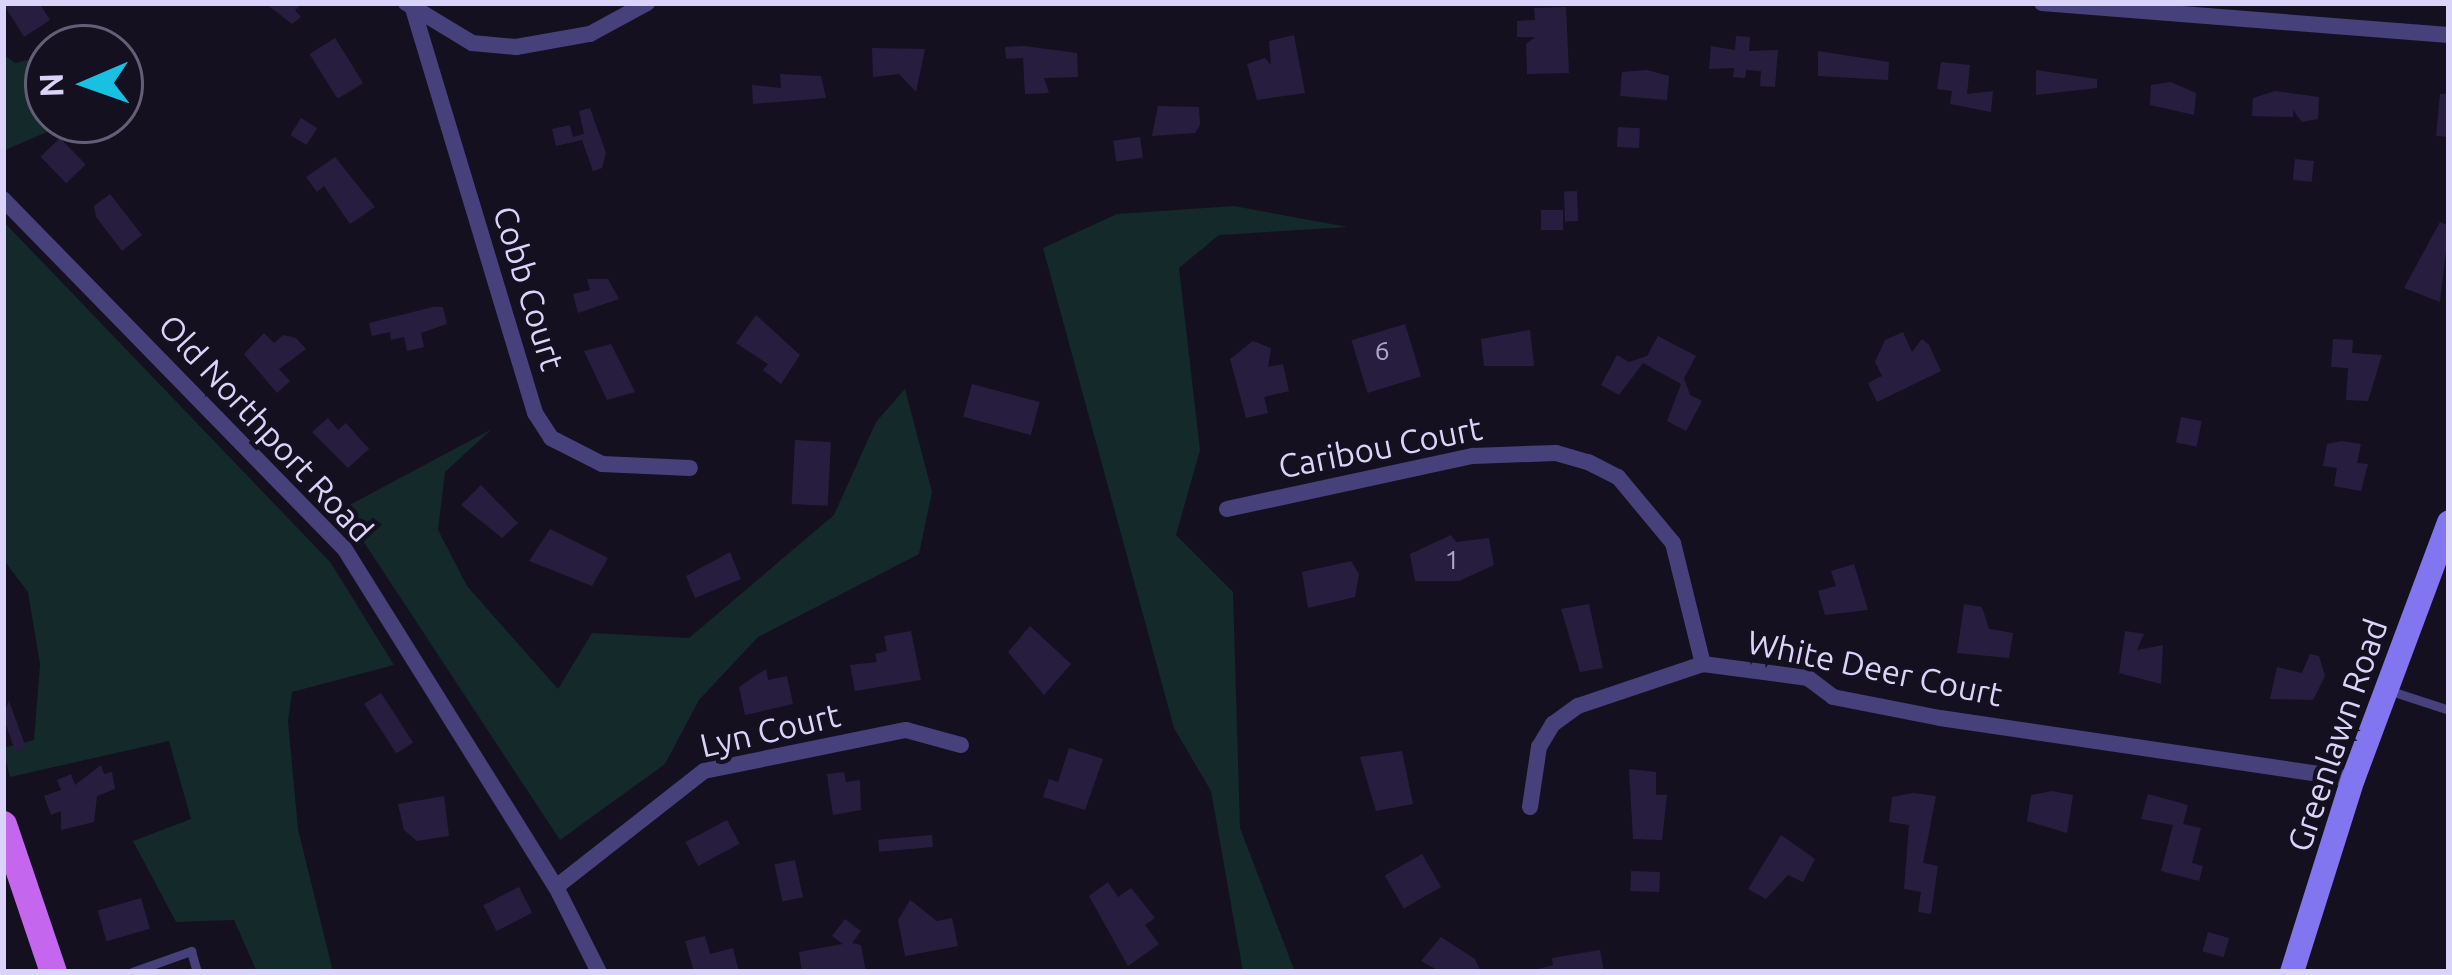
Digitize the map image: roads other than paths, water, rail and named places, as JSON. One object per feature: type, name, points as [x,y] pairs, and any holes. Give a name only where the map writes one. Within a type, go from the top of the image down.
[{"type":"main road","name":"Greenlawn Road","points":[[2292,972],[2353,779],[2449,522]]},
{"type":"main road","points":[[3,824],[53,972]]},
{"type":"street","points":[[410,8],[472,43],[516,47],[590,34],[647,3]]},
{"type":"street","points":[[2042,3],[2449,35]]},
{"type":"street","name":"Cobb Court","points":[[410,8],[535,413],[551,438],[602,464],[690,469]]},
{"type":"street","name":"Old Northport Road","points":[[3,199],[344,548],[556,887],[599,972]]},
{"type":"street","name":"Caribou Court","points":[[1227,508],[1473,456],[1540,452],[1588,462],[1618,476],[1673,543],[1702,664]]},
{"type":"street","name":"White Deer Court","points":[[1530,807],[1539,747],[1553,724],[1578,706],[1702,664],[1808,678],[1833,697],[1940,718],[2353,779]]},
{"type":"street","name":"Lyn Court","points":[[556,887],[704,771],[906,730],[961,745]]},
{"type":"lane","points":[[2386,689],[2449,710]]},
{"type":"lane","points":[[132,972],[191,952],[197,972]]}]
